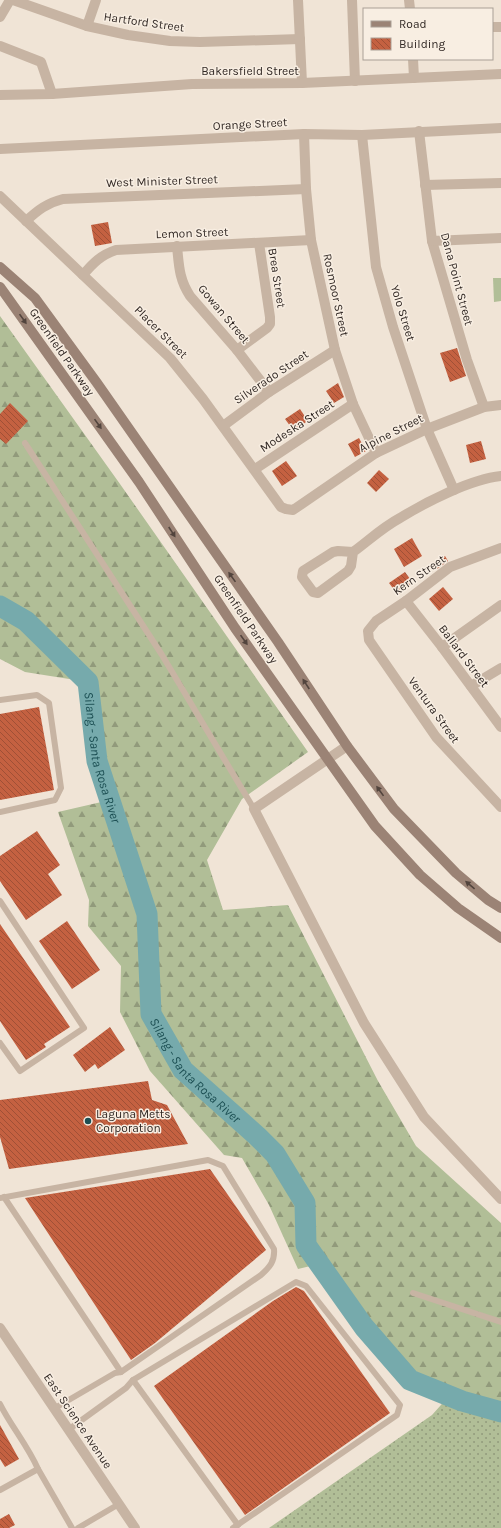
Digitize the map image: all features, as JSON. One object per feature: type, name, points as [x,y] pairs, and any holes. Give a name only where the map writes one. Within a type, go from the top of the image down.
[{"type":"main road","name":"Greenfield Parkway","points":[[0,267],[35,298],[97,382],[278,642],[346,746],[394,809],[456,873],[488,900],[501,908]]},
{"type":"main road","name":"Greenfield Parkway","points":[[0,287],[139,482],[236,628],[375,826],[420,875],[458,908],[501,938]]},
{"type":"street","points":[[0,18],[11,0]]},
{"type":"street","name":"Hartford Street","points":[[11,0],[87,26],[128,35],[170,41],[200,42],[300,39]]},
{"type":"street","points":[[87,26],[96,0]]},
{"type":"street","points":[[298,0],[302,83]]},
{"type":"street","points":[[352,0],[355,81]]},
{"type":"street","points":[[0,46],[41,62],[52,94]]},
{"type":"street","points":[[413,60],[414,78]]},
{"type":"street","name":"Bakersfield Street","points":[[0,95],[52,94],[192,84],[302,83],[501,74]]},
{"type":"street","name":"Orange Street","points":[[0,149],[304,134],[362,134],[501,128]]},
{"type":"street","name":"Dana Point Street","points":[[419,131],[432,241],[467,360],[484,407]]},
{"type":"street","name":"Rosmoor Street","points":[[304,134],[306,189],[311,240],[335,350],[353,404],[376,453]]},
{"type":"street","name":"Yolo Street","points":[[362,134],[376,267],[393,327],[427,429],[454,490]]},
{"type":"street","points":[[425,185],[501,183]]},
{"type":"street","name":"West Minister Street","points":[[26,221],[40,208],[51,202],[63,199],[306,189]]},
{"type":"street","name":"Placer Street","points":[[0,196],[170,358],[203,399],[281,507]]},
{"type":"street","points":[[432,241],[501,238]]},
{"type":"street","name":"Lemon Street","points":[[83,275],[94,262],[105,253],[126,249],[311,240]]},
{"type":"street","name":"Brea Street","points":[[237,350],[270,324],[259,243]]},
{"type":"street","name":"Gowan Street","points":[[177,246],[179,274],[190,296],[237,350],[269,392]]},
{"type":"street","name":"Silverado Street","points":[[223,426],[269,392],[335,350]]},
{"type":"street","name":"Modeska Street","points":[[255,469],[353,404]]},
{"type":"street","name":"Alpine Street","points":[[281,507],[293,510],[376,453],[427,429],[484,407],[501,405]]},
{"type":"street","points":[[353,552],[351,566],[348,571],[318,593],[314,592],[302,577],[303,571],[333,552],[353,552],[399,518],[454,490],[492,477],[501,476]]},
{"type":"street","name":"Kern Street","points":[[369,640],[368,631],[376,621],[406,601],[450,567],[501,548]]},
{"type":"street","name":"Ballard Street","points":[[406,601],[501,727]]},
{"type":"street","points":[[442,647],[501,605]]},
{"type":"street","name":"Ventura Street","points":[[369,640],[436,737],[501,807]]},
{"type":"street","points":[[471,686],[501,668]]},
{"type":"street","points":[[346,746],[254,809],[364,1024],[424,1117],[501,1198]]},
{"type":"street","name":"East Science Avenue","points":[[0,1328],[135,1528]]},
{"type":"lane","points":[[25,443],[162,655],[254,809]]},
{"type":"lane","points":[[0,700],[37,694],[48,703],[61,788],[55,800],[0,812]]},
{"type":"lane","points":[[0,901],[84,1028],[20,1072],[0,1043]]},
{"type":"lane","points":[[55,1408],[115,1373],[121,1372],[261,1275],[271,1265],[274,1257],[274,1249],[223,1166],[208,1160],[2,1198],[121,1372]]},
{"type":"lane","points":[[68,1430],[126,1388],[133,1380],[296,1282],[306,1286],[400,1405],[397,1415],[235,1527],[133,1380]]},
{"type":"lane","points":[[413,1293],[501,1322]]},
{"type":"lane","points":[[0,1404],[34,1460],[72,1528]]},
{"type":"lane","points":[[0,1490],[38,1468]]},
{"type":"lane","points":[[78,1528],[119,1504]]},
{"type":"green space","points":[[493,278],[501,278],[501,301],[494,302]]},
{"type":"green space","points":[[0,316],[308,752],[242,799],[207,860],[223,910],[288,905],[378,1081],[416,1146],[501,1223],[501,1412],[462,1401],[410,1380],[364,1327],[319,1264],[298,1269],[269,1205],[242,1158],[224,1155],[150,1071],[120,1012],[121,966],[88,926],[89,900],[58,812],[110,800],[97,761],[88,682],[25,672],[0,659]]},
{"type":"green space","points":[[449,1396],[501,1412],[501,1528],[269,1528],[432,1415]]},
{"type":"building","points":[[108,222],[112,243],[95,246],[91,225]]},
{"type":"building","points":[[457,348],[466,376],[450,382],[440,353]]},
{"type":"building","points":[[338,383],[344,397],[334,403],[326,391]]},
{"type":"building","points":[[10,403],[28,421],[6,444],[0,439],[0,414]]},
{"type":"building","points":[[300,409],[308,421],[293,430],[285,419]]},
{"type":"building","points":[[359,438],[366,451],[355,457],[348,444]]},
{"type":"building","points":[[481,441],[486,459],[470,463],[466,445]]},
{"type":"building","points":[[286,461],[297,476],[282,486],[272,471]]},
{"type":"building","points":[[379,470],[389,479],[376,492],[367,483]]},
{"type":"building","points":[[412,538],[422,556],[404,567],[394,549]]},
{"type":"building","points":[[445,556],[448,561],[437,569],[433,563]]},
{"type":"building","points":[[405,572],[413,583],[398,595],[389,583]]},
{"type":"building","points":[[443,587],[453,599],[439,611],[429,599]]},
{"type":"building","points":[[39,707],[54,790],[0,800],[0,714]]},
{"type":"building","points":[[37,831],[60,865],[48,874],[62,895],[26,920],[0,881],[0,856]]},
{"type":"building","points":[[67,921],[100,970],[72,989],[39,941]]},
{"type":"building","points":[[0,924],[70,1027],[44,1044],[46,1047],[26,1060],[0,1021]]},
{"type":"building","points":[[110,1027],[125,1050],[98,1069],[95,1064],[85,1072],[73,1055]]},
{"type":"building","name":"Laguna Metts Corporation","points":[[148,1081],[152,1100],[167,1105],[188,1144],[9,1169],[0,1137],[0,1100]]},
{"type":"building","points":[[210,1169],[266,1250],[155,1343],[131,1360],[25,1198]]},
{"type":"building","points":[[296,1287],[304,1291],[390,1413],[245,1515],[154,1386],[273,1301]]},
{"type":"building","points":[[0,1425],[19,1459],[5,1467],[0,1459]]},
{"type":"building","points":[[9,1514],[15,1525],[9,1528],[0,1528],[0,1519]]},
{"type":"waterway","name":"Silang - Santa Rosa River","points":[[0,606],[26,621],[88,682],[97,761],[147,914],[151,1014],[183,1070],[275,1154],[305,1203],[306,1245],[364,1327],[410,1380],[462,1401],[501,1412]]},
{"type":"place","name":"Laguna Metts Corporation","points":[[88,1121]]}]
